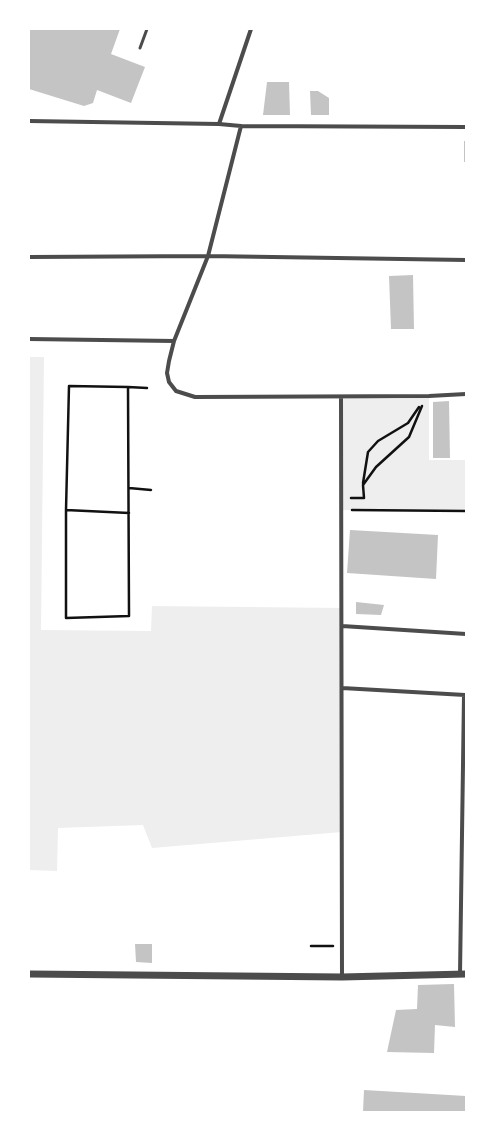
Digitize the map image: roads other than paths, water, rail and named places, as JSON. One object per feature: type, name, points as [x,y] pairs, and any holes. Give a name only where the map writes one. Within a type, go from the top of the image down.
[{"type":"street","points":[[219,124],[251,29]]},
{"type":"street","points":[[29,121],[219,124],[241,126],[466,127]]},
{"type":"street","points":[[241,126],[208,256],[174,342],[169,361],[167,372],[169,382],[176,391],[196,397],[341,397],[466,394]]},
{"type":"street","points":[[29,257],[208,256],[466,260]]},
{"type":"street","points":[[29,340],[174,342]]},
{"type":"street","points":[[341,397],[342,977]]},
{"type":"street","points":[[342,626],[466,634]]},
{"type":"street","points":[[29,974],[342,977],[463,974],[465,695],[342,688]]},
{"type":"lane","points":[[140,48],[147,29]]}]
